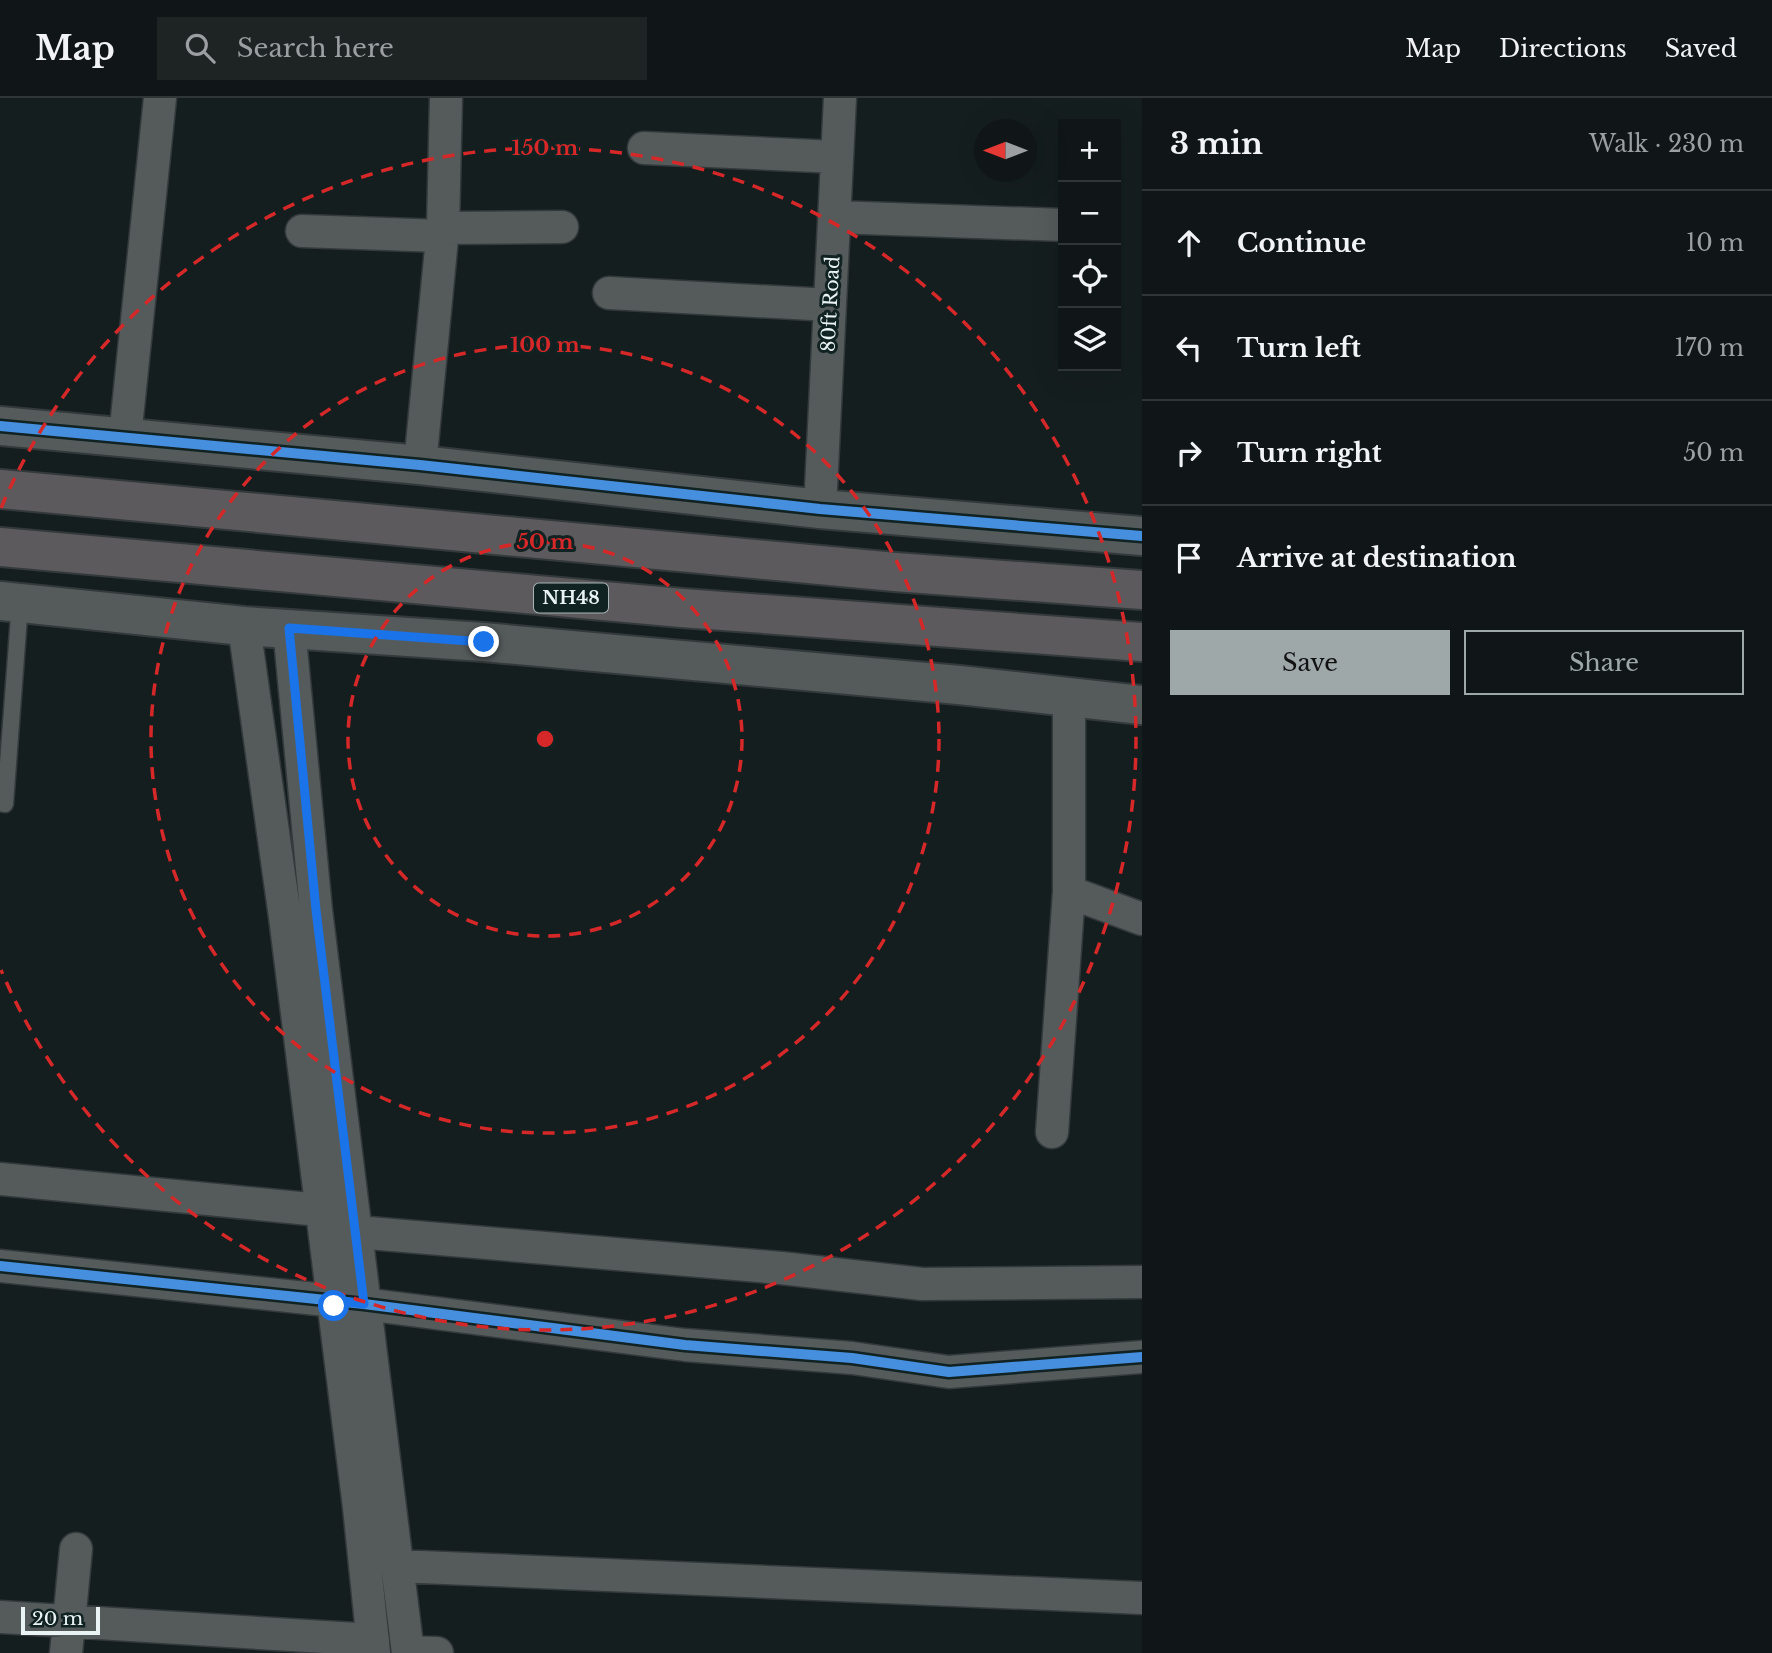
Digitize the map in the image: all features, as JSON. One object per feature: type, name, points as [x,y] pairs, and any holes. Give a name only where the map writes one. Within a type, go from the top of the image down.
[{"type":"highway","points":[[0,489],[895,572],[1142,590]]},
{"type":"highway","name":"NH48","points":[[0,547],[681,608],[1142,642]]},
{"type":"street","points":[[125,437],[160,98]]},
{"type":"street","points":[[420,465],[442,232],[446,98]]},
{"type":"street","name":"80ft Road","points":[[820,509],[840,98]]},
{"type":"street","points":[[644,149],[837,157]]},
{"type":"street","points":[[834,217],[1058,225]]},
{"type":"street","points":[[302,231],[442,232],[562,227]]},
{"type":"street","points":[[609,293],[830,305]]},
{"type":"street","points":[[0,426],[420,465],[820,509],[1142,536]]},
{"type":"street","points":[[10,602],[244,626],[581,651],[1142,705]]},
{"type":"street","points":[[0,1617],[374,1646],[285,917],[244,626]]},
{"type":"street","points":[[289,628],[316,910],[364,1304],[397,1566],[418,1653]]},
{"type":"street","points":[[1052,1132],[1069,892],[1069,697]]},
{"type":"street","points":[[1069,892],[1142,919]]},
{"type":"street","points":[[0,1180],[320,1210]]},
{"type":"street","points":[[356,1232],[781,1268],[922,1284],[1142,1282]]},
{"type":"street","points":[[0,1266],[333,1300],[696,1346],[852,1358],[949,1372],[1142,1357]]},
{"type":"street","points":[[66,1653],[76,1549]]},
{"type":"street","points":[[397,1566],[1142,1598]]},
{"type":"lane","points":[[0,803],[5,804],[10,602]]},
{"type":"cycle path","points":[[0,426],[420,465],[820,509],[1142,536]]},
{"type":"cycle path","points":[[0,1266],[364,1304],[685,1345],[852,1358],[949,1372],[1142,1357]]},
{"type":"route","points":[[334,1306],[333,1300],[364,1304],[316,910],[289,628],[484,642]]}]
